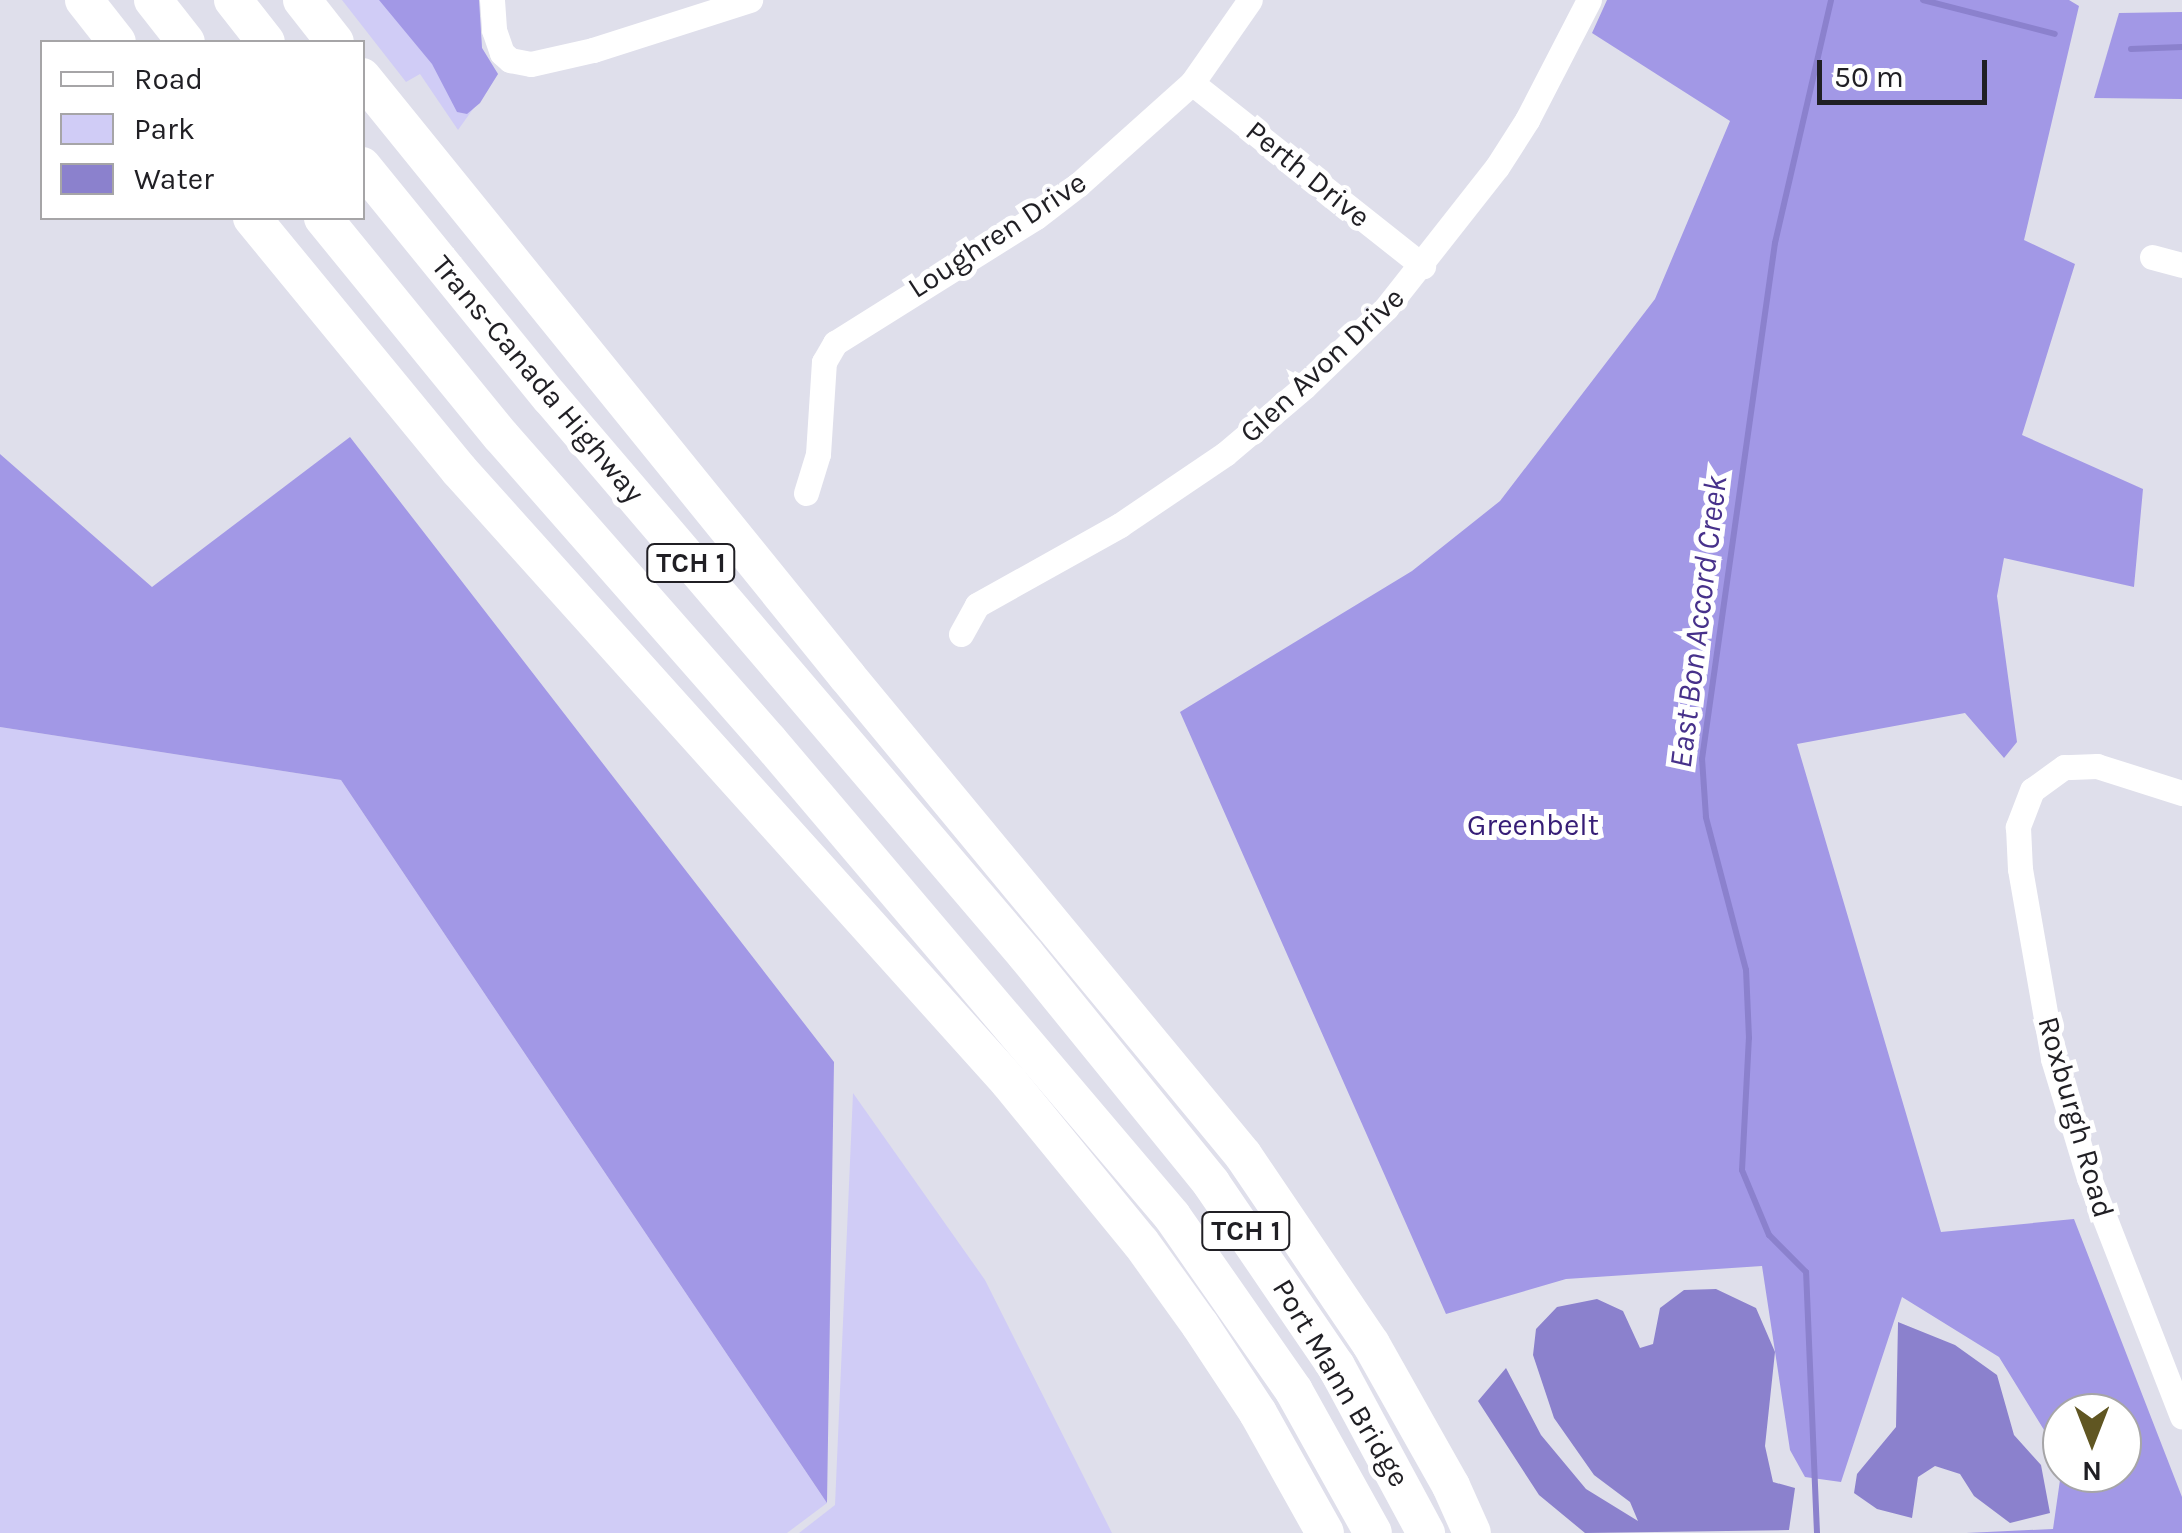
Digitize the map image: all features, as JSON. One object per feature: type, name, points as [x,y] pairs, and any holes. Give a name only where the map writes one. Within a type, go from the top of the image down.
[{"type":"highway","points":[[84,0],[114,40]]},
{"type":"highway","points":[[153,0],[184,40]]},
{"type":"highway","points":[[233,0],[264,40]]},
{"type":"highway","points":[[302,0],[333,40]]},
{"type":"highway","points":[[365,81],[1243,1154],[1371,1344],[1451,1486],[1472,1533]]},
{"type":"highway","name":"Trans-Canada Highway","points":[[365,170],[550,396],[1026,955]]},
{"type":"highway","points":[[254,220],[459,470],[730,776],[954,1018],[1141,1244],[1258,1413],[1325,1533]]},
{"type":"highway","name":"Trans-Canada Highway","points":[[325,220],[500,436],[984,992]]},
{"type":"highway","name":"Port Mann Bridge","points":[[1026,955],[1210,1182],[1275,1270],[1336,1366],[1426,1533]]},
{"type":"highway","name":"Port Mann Bridge","points":[[984,992],[1172,1216],[1234,1300],[1294,1391],[1373,1533]]},
{"type":"street","points":[[492,0],[497,42],[510,60],[531,64],[750,0]]},
{"type":"street","name":"Loughren Drive","points":[[806,493],[818,454],[824,362],[835,342],[1058,202],[1164,113],[1192,83],[1250,0]]},
{"type":"street","name":"Glen Avon Drive","points":[[961,634],[977,605],[1120,525],[1225,454],[1347,348],[1423,266],[1527,120],[1589,0]]},
{"type":"street","name":"Perth Drive","points":[[1192,83],[1423,266]]},
{"type":"street","points":[[2152,257],[2182,265]]},
{"type":"street","name":"Roxburgh Road","points":[[2182,793],[2097,766],[2064,767],[2032,790],[2018,827],[2020,869],[2050,1043],[2089,1178],[2182,1416]]},
{"type":"green space","points":[[342,0],[479,0],[482,48],[498,74],[458,130],[420,74],[406,82]]},
{"type":"green space","points":[[379,0],[479,0],[482,48],[498,74],[480,103],[467,114],[457,112],[432,64]]},
{"type":"green space","name":"Greenbelt","points":[[1607,0],[2069,0],[2079,6],[2024,240],[2075,264],[2022,435],[2143,489],[2134,587],[2004,558],[1997,596],[2017,742],[2004,758],[1965,713],[1797,744],[1941,1232],[2074,1219],[2142,1393],[2042,1393],[2042,1427],[1999,1357],[1902,1297],[1841,1482],[1805,1477],[1790,1450],[1762,1266],[1566,1279],[1446,1314],[1180,712],[1412,571],[1500,501],[1655,299],[1730,121],[1592,33]]},
{"type":"green space","points":[[2182,12],[2182,99],[2094,98],[2119,13]]},
{"type":"green space","points":[[350,437],[834,1062],[827,1503],[341,780],[0,727],[0,454],[152,587]]},
{"type":"green space","points":[[0,727],[341,780],[827,1503],[787,1533],[0,1533]]},
{"type":"green space","points":[[853,1093],[985,1280],[1112,1533],[799,1533],[835,1505]]},
{"type":"green space","name":"Greenbelt","points":[[2142,1394],[2182,1497],[2182,1533],[1966,1533],[2053,1529],[2058,1493],[2142,1493]]},
{"type":"water","points":[[1716,1289],[1756,1308],[1775,1352],[1765,1446],[1773,1482],[1795,1488],[1789,1530],[1585,1533],[1539,1495],[1478,1401],[1506,1368],[1541,1435],[1586,1489],[1638,1521],[1630,1502],[1594,1475],[1554,1418],[1533,1355],[1536,1329],[1557,1307],[1597,1299],[1623,1311],[1640,1348],[1653,1344],[1660,1308],[1684,1290]]},
{"type":"water","points":[[1898,1322],[1955,1345],[1997,1375],[2014,1435],[2041,1465],[2042,1493],[2046,1493],[2050,1513],[2010,1523],[1974,1496],[1960,1474],[1935,1466],[1918,1477],[1912,1518],[1877,1509],[1854,1493],[1857,1474],[1896,1427]]},
{"type":"waterway","name":"East Bon Accord Creek","points":[[1817,1533],[1806,1272],[1769,1235],[1742,1170],[1749,1038],[1746,970],[1706,817],[1702,759],[1775,243],[1831,0]]},
{"type":"waterway","points":[[1923,0],[2055,34]]},
{"type":"waterway","points":[[2131,49],[2182,47]]}]
